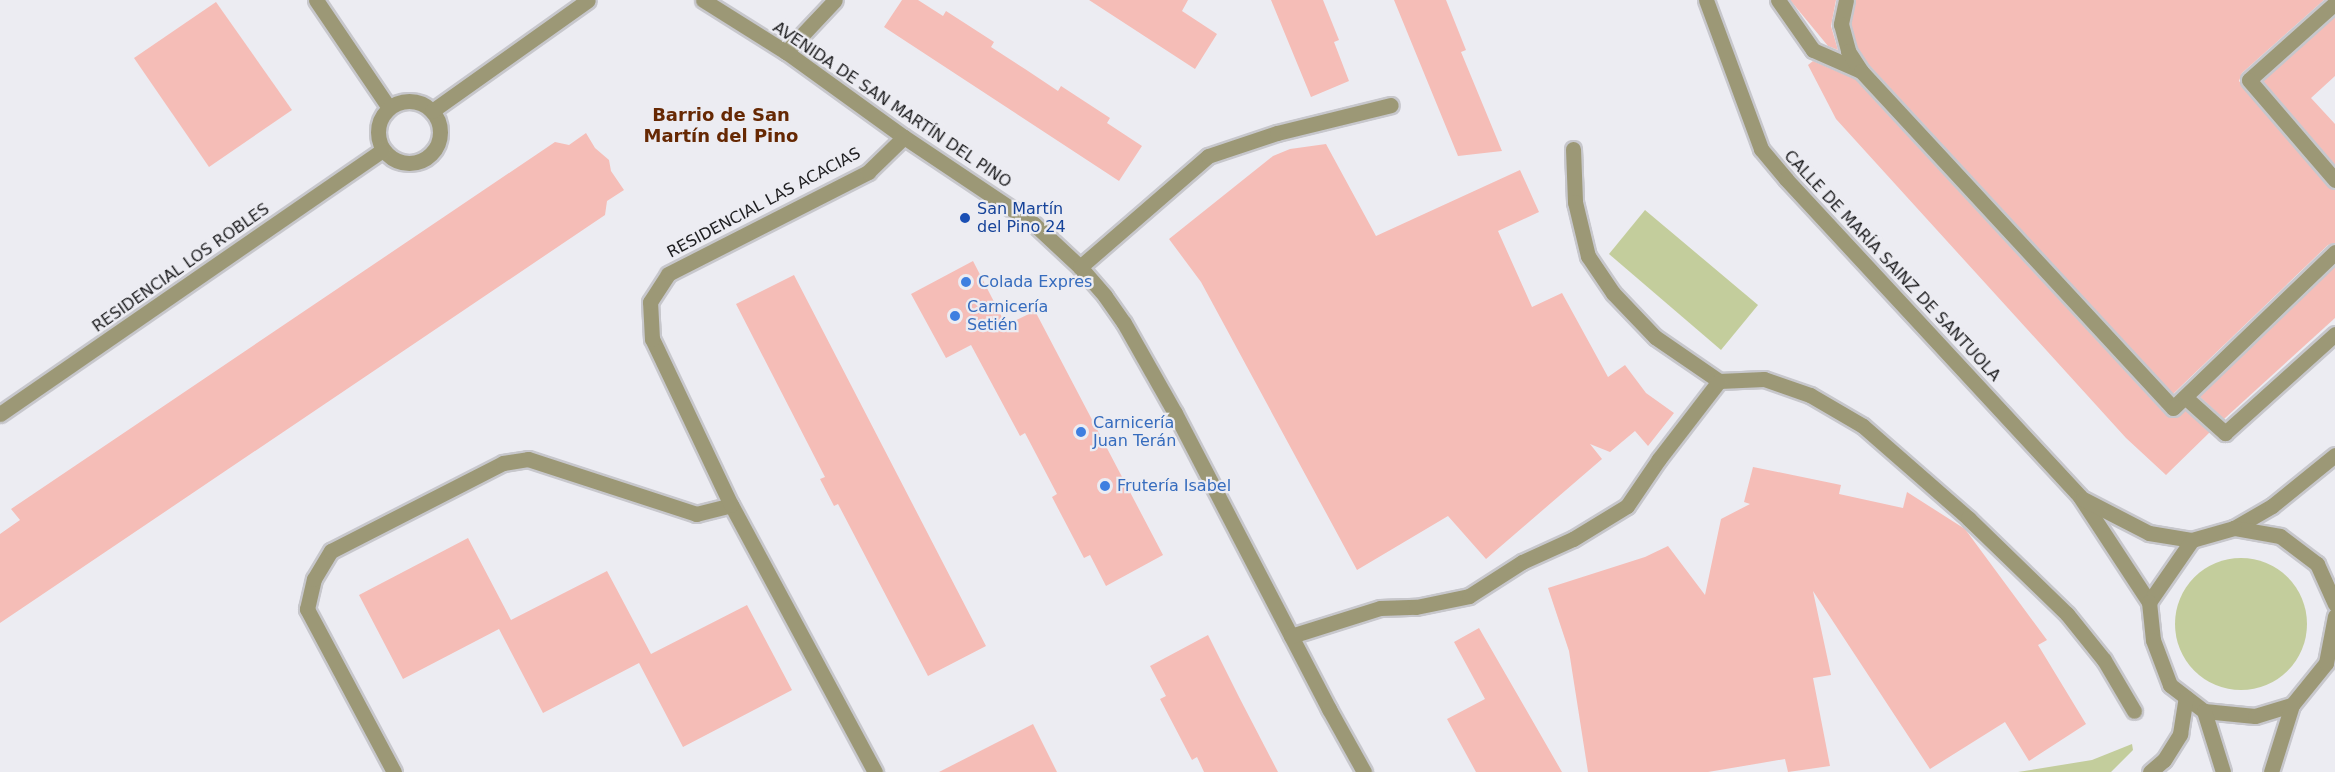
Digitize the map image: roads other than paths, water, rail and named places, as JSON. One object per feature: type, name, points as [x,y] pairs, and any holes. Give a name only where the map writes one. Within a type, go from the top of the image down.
[{"type":"street","points":[[316,0],[389,108]]},
{"type":"street","points":[[432,111],[588,0]]},
{"type":"street","name":"AVENIDA DE SAN MARTÍN DEL PINO","points":[[703,0],[786,51],[904,137],[1034,224],[1080,267],[1124,323],[1176,413],[1364,772]]},
{"type":"street","points":[[786,51],[836,0]]},
{"type":"street","name":"CALLE DE MARÍA SAINZ DE SANTUOLA","points":[[1706,0],[1761,149],[1786,179],[2080,497],[2149,602]]},
{"type":"street","points":[[1778,0],[1813,50],[1861,71]]},
{"type":"street","points":[[1846,0],[1841,24],[1848,51],[1861,71],[2173,408],[2335,252]]},
{"type":"street","points":[[2335,3],[2249,80],[2335,180]]},
{"type":"street","points":[[404,101],[415,102],[432,111],[441,130],[440,140],[429,157],[410,164],[399,163],[383,150],[378,130],[380,120],[389,108],[404,101]]},
{"type":"street","points":[[1080,267],[1208,156],[1277,133],[1391,105]]},
{"type":"street","name":"RESIDENCIAL LAS ACACIAS","points":[[875,772],[731,505],[652,339],[650,302],[668,273],[868,172],[904,137]]},
{"type":"street","points":[[1573,149],[1575,202],[1588,256],[1613,293],[1655,337],[1719,381],[1764,380],[1810,395],[1863,426],[1968,518],[2067,614],[2104,660],[2134,711]]},
{"type":"street","name":"RESIDENCIAL LOS ROBLES","points":[[0,414],[383,150]]},
{"type":"street","points":[[2185,398],[2225,433],[2335,334]]},
{"type":"street","points":[[1291,636],[1380,608],[1416,607],[1469,596],[1522,562],[1573,539],[1627,506],[1659,459],[1719,381]]},
{"type":"street","points":[[2292,705],[2255,716],[2204,711],[2170,685],[2153,640],[2149,602],[2192,540],[2234,528],[2272,506],[2335,455]]},
{"type":"street","points":[[394,772],[307,609],[314,579],[331,551],[502,463],[528,459],[696,514],[731,505]]},
{"type":"street","name":"CALLE DE MARÍA SAINZ DE SANTUOLA","points":[[2080,497],[2149,533],[2192,540]]},
{"type":"street","points":[[2234,528],[2280,536],[2317,564],[2335,604]]},
{"type":"street","points":[[2271,772],[2292,705],[2326,663],[2335,616]]},
{"type":"street","points":[[2150,772],[2164,760],[2180,734],[2186,697]]},
{"type":"street","points":[[2204,711],[2223,772]]},
{"type":"place","name":"San Martín del Pino 24","points":[[965,218]]},
{"type":"place","name":"Colada Expres","points":[[966,282]]},
{"type":"place","name":"Carnicería Setién","points":[[955,316]]},
{"type":"place","name":"Carnicería Juan Terán","points":[[1081,432]]},
{"type":"place","name":"Frutería Isabel","points":[[1105,486]]},
{"type":"district","name":"Barrio de San Martín del Pino","points":[[721,126]]}]
